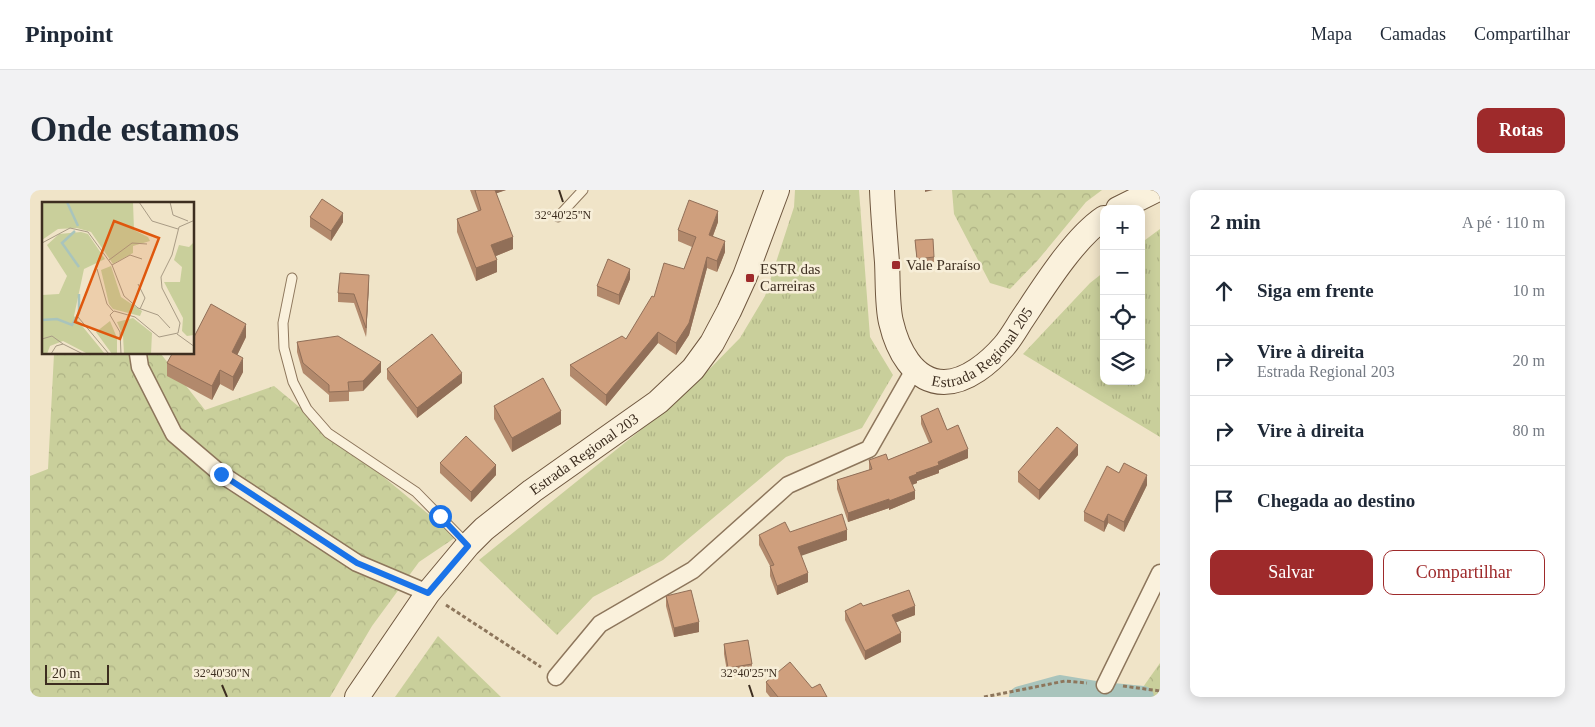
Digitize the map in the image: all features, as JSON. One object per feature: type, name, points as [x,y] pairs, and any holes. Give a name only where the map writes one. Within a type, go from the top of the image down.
[{"type":"main road","name":"Estrada Regional 203","points":[[357,697],[428,593],[484,529],[532,491],[658,402],[693,369],[712,343],[729,311],[745,276],[776,190]]},
{"type":"main road","name":"Estrada Regional 205","points":[[882,190],[891,322],[904,359],[914,370],[937,382],[950,382],[964,378],[984,365],[1005,346],[1072,249],[1100,221]]},
{"type":"main road","points":[[1126,205],[1156,190]]},
{"type":"street","points":[[138,355],[140,367],[174,434],[221,474],[357,563],[428,593]]},
{"type":"street","points":[[556,677],[600,624],[693,570],[788,485],[869,449],[914,370]]},
{"type":"street","points":[[1105,685],[1160,573]]},
{"type":"lane","points":[[558,218],[584,190]]},
{"type":"lane","points":[[292,278],[283,323],[284,348],[293,382],[307,409],[328,434],[416,492],[468,546]]},
{"type":"path","points":[[428,593],[556,677]]},
{"type":"path","points":[[984,697],[1065,681],[1160,691]]},
{"type":"green space","points":[[795,190],[859,190],[870,337],[893,375],[862,428],[786,457],[663,560],[593,597],[557,635],[479,560],[683,396],[740,338],[765,296],[794,207]]},
{"type":"green space","points":[[952,190],[1102,190],[1086,202],[1038,260],[1010,289],[990,283],[954,214]]},
{"type":"green space","points":[[1160,229],[1160,437],[1023,354],[1090,283],[1100,275],[1100,385],[1145,385],[1145,240]]},
{"type":"green space","points":[[54,355],[162,355],[205,410],[274,386],[456,537],[419,562],[372,626],[330,697],[30,697],[30,476],[48,469]]},
{"type":"green space","points":[[438,636],[501,697],[395,697]]},
{"type":"green space","points":[[1160,663],[1160,697],[1136,697]]},
{"type":"building","points":[[475,190],[495,190],[513,237],[491,245],[497,260],[476,268],[457,219],[481,210]]},
{"type":"building","points":[[322,199],[343,213],[331,231],[310,217]]},
{"type":"building","points":[[689,200],[718,211],[709,235],[725,241],[717,261],[707,257],[689,323],[676,343],[658,332],[606,395],[570,365],[622,336],[626,339],[652,296],[654,297],[664,263],[684,269],[696,237],[678,230]]},
{"type":"building","points":[[933,239],[934,257],[917,259],[915,240]]},
{"type":"building","points":[[608,259],[630,269],[619,295],[597,286]]},
{"type":"building","points":[[340,273],[369,275],[366,328],[354,294],[338,293]]},
{"type":"building","points":[[211,304],[246,324],[232,352],[243,358],[233,377],[220,370],[212,386],[167,363],[171,355],[195,355],[195,335]]},
{"type":"building","points":[[432,334],[462,373],[417,408],[387,369]]},
{"type":"building","points":[[338,336],[381,362],[363,381],[348,382],[349,391],[329,392],[329,385],[303,363],[297,342]]},
{"type":"building","points":[[543,378],[561,411],[512,438],[494,406]]},
{"type":"building","points":[[938,408],[947,430],[958,425],[968,449],[938,462],[939,465],[909,477],[915,491],[848,513],[837,480],[872,469],[869,460],[886,454],[888,460],[932,442],[921,416]]},
{"type":"building","points":[[1057,427],[1078,445],[1039,490],[1018,472]]},
{"type":"building","points":[[466,436],[496,465],[471,492],[440,463]]},
{"type":"building","points":[[1124,463],[1147,475],[1124,522],[1108,514],[1104,522],[1084,512],[1107,466],[1119,473]]},
{"type":"building","points":[[842,514],[847,530],[798,547],[808,573],[777,586],[770,566],[774,565],[759,535],[785,522],[790,532]]},
{"type":"building","points":[[691,590],[699,622],[674,628],[666,596]]},
{"type":"building","points":[[909,590],[915,606],[892,615],[901,633],[865,651],[845,611],[861,603],[863,606]]},
{"type":"building","points":[[748,640],[752,664],[728,668],[724,644]]},
{"type":"building","points":[[790,662],[812,688],[820,684],[827,697],[778,697],[766,682]]},
{"type":"waterway","points":[[1020,697],[1060,686],[1143,697]]},
{"type":"place","name":"Vale Paraíso","points":[[896,265]]},
{"type":"place","name":"ESTR das Carreiras","points":[[750,278]]},
{"type":"route","points":[[221,474],[357,563],[428,593],[468,546],[440,516]]}]
